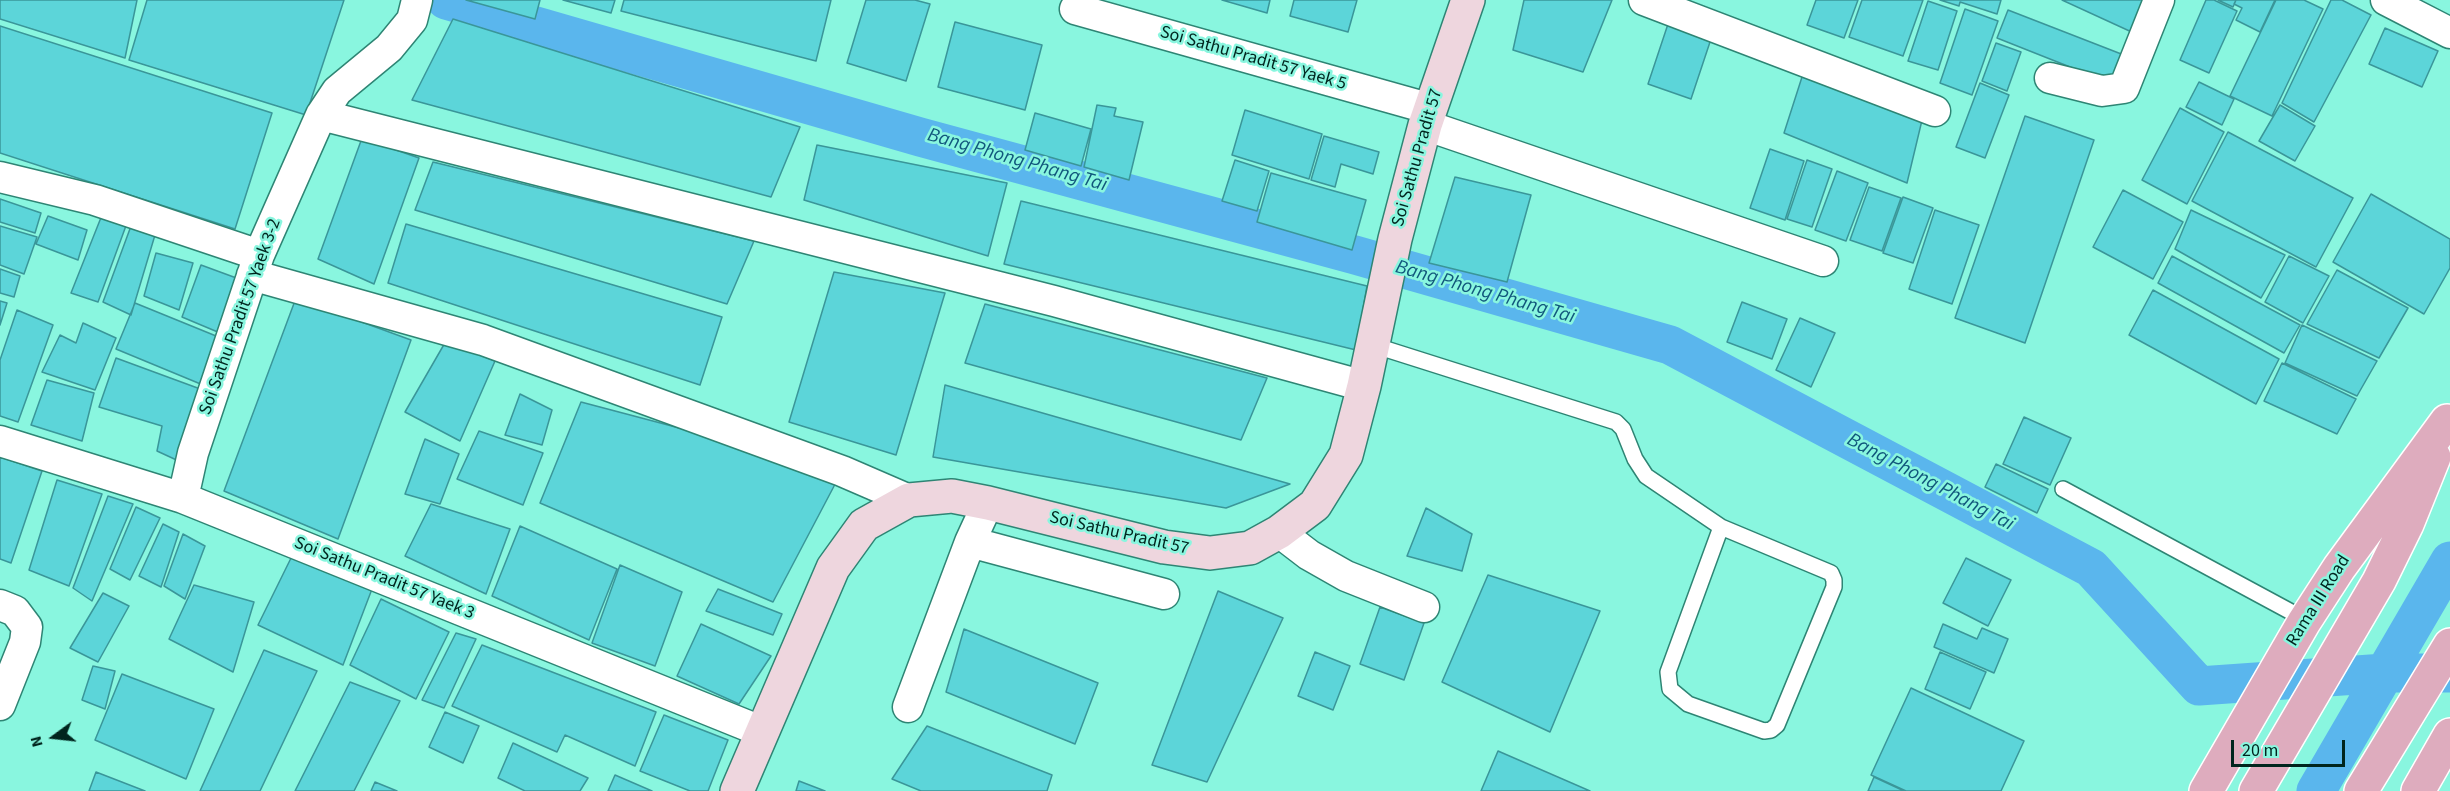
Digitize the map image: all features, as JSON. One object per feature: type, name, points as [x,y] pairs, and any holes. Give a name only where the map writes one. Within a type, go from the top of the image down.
[{"type":"main road","name":"Rama III Road","points":[[2214,778],[2305,621],[2371,522],[2449,419]]},
{"type":"main road","name":"Rama III Road","points":[[2256,791],[2379,580],[2407,524],[2449,419]]},
{"type":"main road","points":[[2361,791],[2446,651]]},
{"type":"main road","points":[[2418,791],[2450,735]]},
{"type":"street","name":"Soi Sathu Pradit 57","points":[[737,791],[833,568],[864,525],[909,500],[952,496],[1164,547],[1210,553],[1250,548],[1279,532],[1315,506],[1346,455],[1364,386],[1395,239],[1428,117],[1468,0]]},
{"type":"street","points":[[1644,0],[1935,111]]},
{"type":"street","points":[[2050,78],[2102,91],[2124,88],[2159,0]]},
{"type":"street","points":[[2386,0],[2450,33]]},
{"type":"street","name":"Soi Sathu Pradit 57 Yaek 5","points":[[1075,9],[1428,117],[1823,261]]},
{"type":"street","name":"Soi Sathu Pradit 57 Yaek 3-2","points":[[183,498],[193,453],[256,265],[321,115],[337,92],[389,48],[415,10]]},
{"type":"street","points":[[321,115],[1054,302],[1364,386]]},
{"type":"street","points":[[0,177],[95,200],[256,265],[483,340],[842,471],[909,500]]},
{"type":"street","name":"Soi Sathu Pradit 57 Yaek 3","points":[[0,441],[183,498],[763,732]]},
{"type":"street","points":[[908,707],[970,542],[988,503]]},
{"type":"street","points":[[1279,532],[1309,555],[1346,576],[1424,607]]},
{"type":"street","points":[[970,542],[1164,594]]},
{"type":"street","points":[[0,605],[15,611],[27,627],[25,642],[0,705]]},
{"type":"lane","points":[[1373,345],[1616,422],[1623,429],[1635,459],[1646,476],[1721,527],[1831,573],[1834,587],[1777,725],[1771,730],[1764,731],[1688,704],[1670,689],[1668,672],[1721,527]]},
{"type":"lane","points":[[2063,489],[2305,621]]},
{"type":"building","points":[[0,0],[137,0],[125,58],[0,19]]},
{"type":"building","points":[[147,0],[344,0],[306,115],[129,60]]},
{"type":"building","points":[[466,0],[540,0],[535,19]]},
{"type":"building","points":[[563,0],[615,0],[611,13]]},
{"type":"building","points":[[624,0],[831,0],[816,61],[621,11]]},
{"type":"building","points":[[866,0],[915,0],[930,4],[906,81],[847,63]]},
{"type":"building","points":[[1222,0],[1270,0],[1267,13]]},
{"type":"building","points":[[1294,0],[1357,0],[1348,32],[1290,16]]},
{"type":"building","points":[[1524,0],[1612,0],[1583,72],[1513,50]]},
{"type":"building","points":[[1816,0],[1858,0],[1844,38],[1807,25]]},
{"type":"building","points":[[1862,0],[1923,0],[1903,56],[1849,37]]},
{"type":"building","points":[[1940,0],[2001,0],[1997,14],[1960,2],[1959,6]]},
{"type":"building","points":[[2062,0],[2151,0],[2136,34]]},
{"type":"building","points":[[2206,0],[2214,0],[2237,11],[2209,73],[2180,60]]},
{"type":"building","points":[[2218,0],[2236,0],[2233,7]]},
{"type":"building","points":[[2236,0],[2275,0],[2260,32],[2236,20],[2242,8],[2234,4]]},
{"type":"building","points":[[2276,0],[2304,0],[2323,9],[2272,116],[2230,96]]},
{"type":"building","points":[[2331,0],[2342,0],[2371,15],[2314,122],[2282,103]]},
{"type":"building","points":[[1928,1],[1957,11],[1938,70],[1908,61]]},
{"type":"building","points":[[1965,9],[1998,21],[1972,95],[1940,83]]},
{"type":"building","points":[[2008,10],[2129,57],[2118,86],[1997,38]]},
{"type":"building","points":[[1670,18],[1713,33],[1691,99],[1648,84]]},
{"type":"building","points":[[453,19],[800,127],[771,197],[412,100]]},
{"type":"building","points":[[955,22],[1042,45],[1025,110],[938,87]]},
{"type":"building","points":[[0,26],[272,113],[235,229],[0,153]]},
{"type":"building","points":[[2385,28],[2438,51],[2422,87],[2369,64]]},
{"type":"building","points":[[1996,43],[2021,52],[2007,91],[1982,81]]},
{"type":"building","points":[[1802,77],[1825,81],[1923,116],[1907,183],[1784,133]]},
{"type":"building","points":[[2199,82],[2234,99],[2222,125],[2186,107]]},
{"type":"building","points":[[1980,83],[2009,95],[1985,158],[1956,147]]},
{"type":"building","points":[[1097,105],[1116,108],[1114,116],[1143,122],[1129,180],[1084,167]]},
{"type":"building","points":[[2280,105],[2315,126],[2295,161],[2259,141]]},
{"type":"building","points":[[2180,108],[2224,132],[2187,204],[2142,180]]},
{"type":"building","points":[[1245,110],[1322,134],[1309,179],[1232,155]]},
{"type":"building","points":[[1035,113],[1091,129],[1081,166],[1025,150]]},
{"type":"building","points":[[2025,116],[2094,140],[2025,343],[1955,318]]},
{"type":"building","points":[[2228,132],[2353,198],[2316,267],[2192,201]]},
{"type":"building","points":[[1324,136],[1379,152],[1373,174],[1341,164],[1335,187],[1311,180]]},
{"type":"building","points":[[362,138],[419,158],[374,284],[318,259]]},
{"type":"building","points":[[817,145],[1007,183],[988,256],[804,200]]},
{"type":"building","points":[[1770,149],[1804,161],[1785,220],[1750,208]]},
{"type":"building","points":[[1235,160],[1269,171],[1257,211],[1222,201]]},
{"type":"building","points":[[1807,160],[1832,169],[1812,227],[1787,219]]},
{"type":"building","points":[[433,162],[754,241],[727,304],[415,210]]},
{"type":"building","points":[[1837,171],[1868,183],[1846,241],[1815,230]]},
{"type":"building","points":[[1271,173],[1366,200],[1352,250],[1257,222]]},
{"type":"building","points":[[1455,177],[1531,195],[1507,282],[1429,263]]},
{"type":"building","points":[[1869,187],[1901,198],[1882,251],[1850,240]]},
{"type":"building","points":[[2123,190],[2183,222],[2153,279],[2093,247]]},
{"type":"building","points":[[2371,194],[2450,239],[2450,268],[2424,314],[2333,262]]},
{"type":"building","points":[[1903,197],[1933,208],[1913,263],[1883,253]]},
{"type":"building","points":[[0,199],[41,213],[35,233],[0,222]]},
{"type":"building","points":[[1021,201],[1367,286],[1356,350],[1004,264]]},
{"type":"building","points":[[1935,210],[1979,225],[1952,304],[1909,289]]},
{"type":"building","points":[[2191,210],[2285,255],[2261,298],[2175,249]]},
{"type":"building","points":[[102,215],[127,223],[98,302],[71,293]]},
{"type":"building","points":[[48,216],[87,230],[78,260],[36,244]]},
{"type":"building","points":[[406,224],[722,317],[700,385],[388,283]]},
{"type":"building","points":[[0,226],[37,237],[24,274],[0,265]]},
{"type":"building","points":[[131,226],[155,235],[131,315],[103,302]]},
{"type":"building","points":[[156,253],[193,263],[179,310],[144,296]]},
{"type":"building","points":[[2172,256],[2300,325],[2284,353],[2158,283]]},
{"type":"building","points":[[2289,256],[2329,276],[2303,323],[2265,302]]},
{"type":"building","points":[[201,265],[250,283],[232,338],[182,317]]},
{"type":"building","points":[[0,269],[20,276],[14,297],[0,293]]},
{"type":"building","points":[[2337,270],[2408,308],[2379,358],[2307,324]]},
{"type":"building","points":[[834,272],[945,293],[896,455],[789,422]]},
{"type":"building","points":[[2153,290],[2279,359],[2256,404],[2129,335]]},
{"type":"building","points":[[296,298],[411,340],[338,539],[224,491]]},
{"type":"building","points":[[0,301],[7,303],[0,325]]},
{"type":"building","points":[[1742,302],[1787,319],[1772,359],[1727,342]]},
{"type":"building","points":[[135,303],[221,338],[203,385],[116,349]]},
{"type":"building","points":[[985,304],[1267,378],[1241,440],[965,363]]},
{"type":"building","points":[[17,310],[53,325],[18,422],[0,416],[0,360]]},
{"type":"building","points":[[1800,318],[1835,333],[1811,387],[1776,370]]},
{"type":"building","points":[[83,323],[116,338],[95,390],[42,372],[60,335],[76,343]]},
{"type":"building","points":[[2302,325],[2377,361],[2357,396],[2285,363]]},
{"type":"building","points":[[446,341],[495,361],[460,441],[405,412]]},
{"type":"building","points":[[116,358],[203,390],[183,463],[157,451],[162,426],[99,407]]},
{"type":"building","points":[[2282,363],[2356,399],[2337,434],[2264,401]]},
{"type":"building","points":[[47,380],[94,393],[82,441],[31,425]]},
{"type":"building","points":[[945,385],[1290,484],[1226,508],[933,457]]},
{"type":"building","points":[[520,394],[552,410],[542,445],[505,435]]},
{"type":"building","points":[[581,402],[842,471],[773,602],[540,503]]},
{"type":"building","points":[[2024,417],[2071,438],[2050,485],[2003,464]]},
{"type":"building","points":[[479,431],[543,453],[523,505],[457,479]]},
{"type":"building","points":[[425,439],[459,454],[440,504],[405,494]]},
{"type":"building","points":[[0,457],[42,471],[11,563],[0,559]]},
{"type":"building","points":[[1996,464],[2048,489],[2037,513],[1985,487]]},
{"type":"building","points":[[57,480],[102,494],[69,586],[29,570]]},
{"type":"building","points":[[108,496],[133,504],[92,601],[73,588]]},
{"type":"building","points":[[431,504],[510,529],[486,594],[405,556]]},
{"type":"building","points":[[136,507],[160,518],[130,580],[110,569]]},
{"type":"building","points":[[1426,508],[1472,534],[1462,571],[1407,556]]},
{"type":"building","points":[[163,524],[179,532],[161,587],[139,576]]},
{"type":"building","points":[[520,526],[617,569],[589,640],[492,596]]},
{"type":"building","points":[[183,534],[205,546],[185,599],[164,586]]},
{"type":"building","points":[[293,554],[372,589],[343,665],[258,625]]},
{"type":"building","points":[[1966,558],[2011,580],[1988,626],[1943,603]]},
{"type":"building","points":[[620,565],[682,592],[655,666],[592,643]]},
{"type":"building","points":[[1488,575],[1600,611],[1550,732],[1442,682]]},
{"type":"building","points":[[194,585],[254,602],[233,672],[169,639]]},
{"type":"building","points":[[718,589],[782,614],[773,635],[706,611]]},
{"type":"building","points":[[1218,591],[1283,618],[1207,782],[1152,765]]},
{"type":"building","points":[[103,593],[129,606],[98,662],[70,648]]},
{"type":"building","points":[[381,599],[449,632],[416,699],[350,665]]},
{"type":"building","points":[[1380,607],[1424,623],[1404,680],[1360,664]]},
{"type":"building","points":[[701,624],[771,656],[739,704],[677,676]]},
{"type":"building","points":[[1943,624],[1977,639],[1982,628],[2008,639],[1994,673],[1934,647]]},
{"type":"building","points":[[964,629],[1098,683],[1075,744],[946,692]]},
{"type":"building","points":[[456,633],[476,639],[444,708],[422,700]]},
{"type":"building","points":[[482,645],[656,712],[635,766],[565,735],[557,752],[452,706]]},
{"type":"building","points":[[264,650],[317,671],[260,791],[200,791]]},
{"type":"building","points":[[1315,652],[1350,666],[1333,710],[1298,696]]},
{"type":"building","points":[[1940,652],[1986,672],[1970,709],[1925,689]]},
{"type":"building","points":[[93,666],[115,671],[105,709],[82,700]]},
{"type":"building","points":[[122,674],[214,709],[186,779],[95,740]]},
{"type":"building","points":[[350,682],[400,701],[354,791],[295,791]]},
{"type":"building","points":[[1911,688],[2024,741],[2001,791],[1906,791],[1871,775]]},
{"type":"building","points":[[445,712],[479,726],[463,763],[429,747]]},
{"type":"building","points":[[664,715],[728,740],[708,791],[690,791],[640,771]]},
{"type":"building","points":[[927,726],[1052,775],[1047,791],[921,791],[892,779]]},
{"type":"building","points":[[513,743],[588,778],[580,791],[525,791],[498,778]]},
{"type":"building","points":[[1498,751],[1590,791],[1481,791]]},
{"type":"building","points":[[96,772],[145,791],[89,791]]},
{"type":"building","points":[[615,775],[652,791],[608,791]]},
{"type":"building","points":[[1874,777],[1904,791],[1868,791]]},
{"type":"building","points":[[799,781],[825,791],[796,791]]},
{"type":"building","points":[[375,782],[397,791],[371,791]]},
{"type":"waterway","name":"Bang Phong Phang Tai","points":[[446,0],[920,137],[1355,255],[1670,345],[2091,568],[2199,686],[2385,673],[2450,673]]},
{"type":"waterway","name":"Bang Phong Phang Tai","points":[[2316,791],[2450,561]]}]
